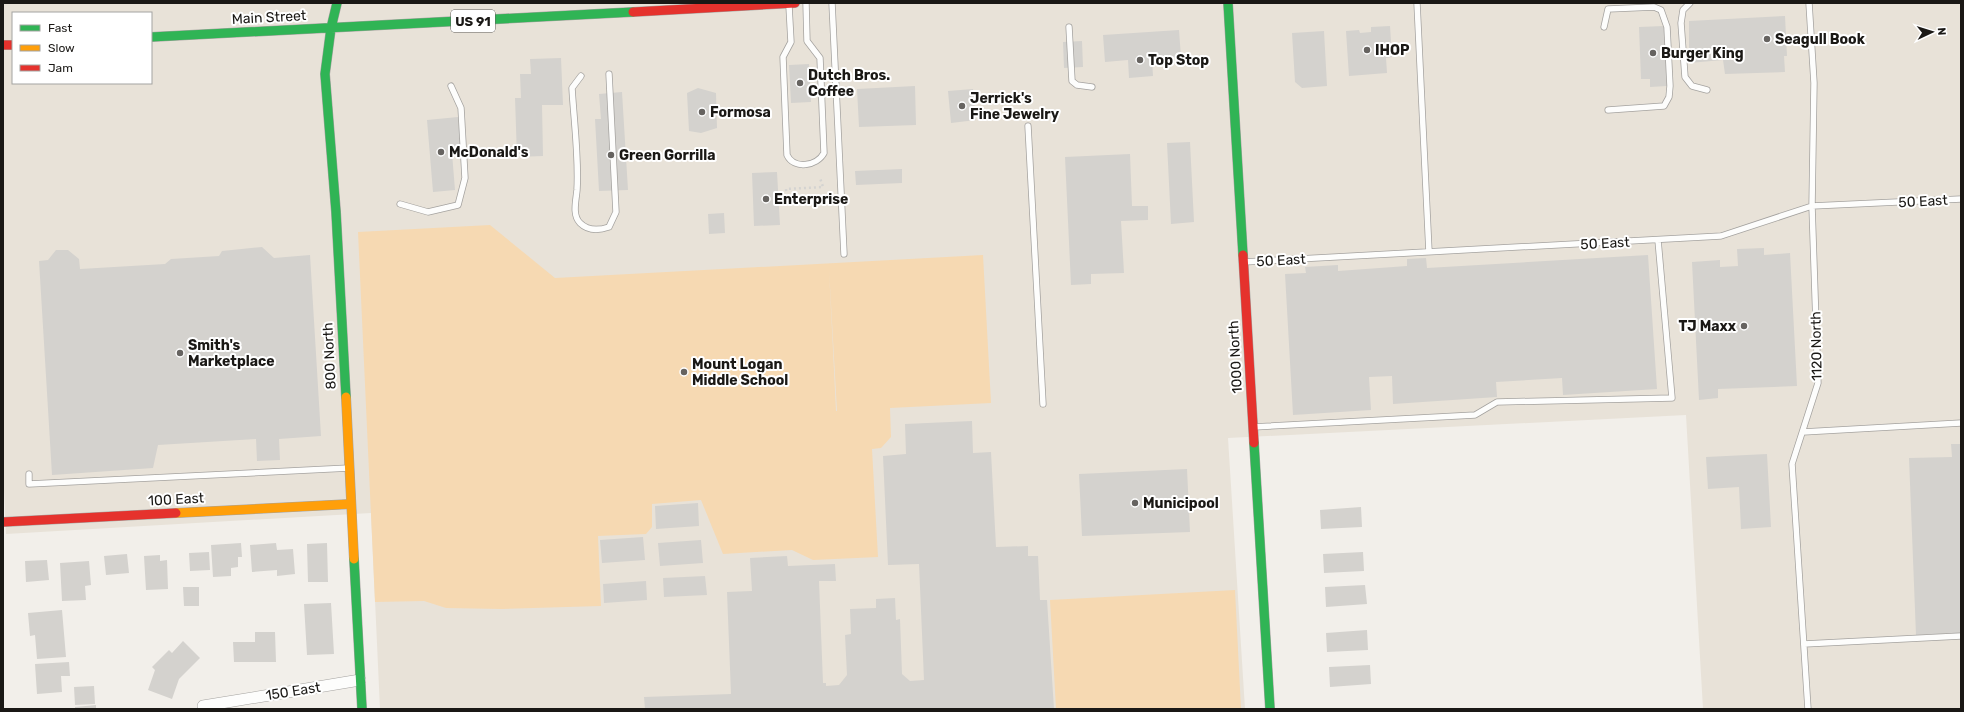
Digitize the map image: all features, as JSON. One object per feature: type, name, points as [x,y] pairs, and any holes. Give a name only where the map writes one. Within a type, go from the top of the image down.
[{"type":"street","name":"800 North","points":[[337,3],[331,28],[325,74],[336,212],[362,709]]},
{"type":"street","name":"Main Street","points":[[152,37],[795,3]]},
{"type":"street","name":"1000 North","points":[[1228,3],[1270,709]]},
{"type":"street","name":"100 East","points":[[3,522],[351,504]]},
{"type":"street","name":"150 East","points":[[203,706],[360,680]]},
{"type":"lane","points":[[789,3],[791,42],[783,57],[787,155],[790,162],[796,165],[813,163],[820,160],[824,153],[820,58],[807,41],[806,3]]},
{"type":"lane","points":[[832,3],[844,254]]},
{"type":"lane","points":[[1417,3],[1430,252]]},
{"type":"lane","points":[[1690,3],[1683,10],[1681,22],[1685,77],[1692,86],[1707,90]]},
{"type":"lane","name":"1120 North","points":[[1808,709],[1792,464],[1818,383],[1812,206],[1814,83],[1809,3]]},
{"type":"lane","points":[[1604,27],[1608,10],[1654,7],[1661,10],[1667,27],[1670,86],[1669,97],[1664,106],[1608,110]]},
{"type":"lane","points":[[1069,27],[1072,82],[1077,85],[1092,87]]},
{"type":"lane","points":[[580,76],[572,88],[577,189],[575,212],[579,223],[587,228],[598,230],[609,226],[616,212],[609,74]]},
{"type":"lane","points":[[400,204],[428,212],[458,205],[465,178],[461,108],[451,86]]},
{"type":"lane","points":[[1028,126],[1043,404]]},
{"type":"lane","name":"50 East","points":[[1243,262],[1721,236],[1812,206],[1961,199]]},
{"type":"lane","points":[[1253,427],[1475,416],[1497,402],[1672,398],[1658,240]]},
{"type":"lane","points":[[1803,432],[1961,423]]},
{"type":"lane","points":[[29,474],[29,484],[349,468]]},
{"type":"lane","points":[[1804,644],[1961,636]]},
{"type":"path","points":[[787,201],[786,189],[823,187],[820,178]]},
{"type":"shaded area","points":[[3,3],[1961,3],[1961,709],[1703,709],[1686,415],[1228,438],[1245,709],[380,709],[371,513],[6,534],[3,469]]},
{"type":"shaded area","points":[[490,225],[555,278],[983,255],[991,403],[890,408],[891,437],[881,448],[872,449],[878,557],[813,560],[792,550],[723,554],[701,500],[652,504],[652,527],[646,534],[598,536],[601,606],[502,609],[446,608],[424,601],[375,602],[358,232]],"holes":[[[829,269],[837,411],[836,411]]]},
{"type":"shaded area","points":[[1235,590],[1241,709],[1056,709],[1050,600]]},
{"type":"building","points":[[1785,16],[1787,56],[1784,56],[1785,72],[1725,74],[1723,60],[1689,63],[1689,21]]},
{"type":"building","points":[[1390,26],[1392,57],[1386,58],[1387,73],[1349,76],[1346,31],[1359,30],[1360,33],[1371,32],[1371,27]]},
{"type":"building","name":"Burger King","points":[[1664,26],[1667,86],[1650,87],[1650,79],[1641,79],[1639,27]]},
{"type":"building","points":[[1179,30],[1181,57],[1152,59],[1153,76],[1129,78],[1128,60],[1105,62],[1103,35]]},
{"type":"building","points":[[1324,31],[1327,86],[1302,88],[1295,82],[1292,33]]},
{"type":"building","points":[[1082,41],[1083,67],[1064,68],[1063,42]]},
{"type":"building","points":[[561,58],[563,105],[542,105],[543,156],[517,157],[515,98],[521,98],[520,74],[531,74],[530,59]]},
{"type":"building","name":"Dutch Bros. Coffee","points":[[809,64],[811,102],[791,103],[789,65]]},
{"type":"building","points":[[915,86],[916,125],[859,127],[857,89]]},
{"type":"building","points":[[698,88],[716,93],[717,128],[701,133],[689,131],[687,93]]},
{"type":"building","name":"Jerrick's Fine Jewelry","points":[[973,89],[976,120],[951,123],[948,91]]},
{"type":"building","name":"Green Gorrilla","points":[[622,92],[628,190],[599,191],[595,119],[601,119],[599,94]]},
{"type":"building","points":[[458,117],[461,152],[452,153],[455,190],[433,192],[427,120]]},
{"type":"building","points":[[1190,142],[1194,222],[1171,224],[1167,143]]},
{"type":"building","points":[[1130,154],[1132,206],[1148,206],[1148,220],[1121,221],[1124,273],[1091,274],[1091,284],[1071,285],[1065,157]]},
{"type":"building","points":[[902,169],[902,183],[856,185],[855,171]]},
{"type":"building","name":"Enterprise","points":[[777,172],[780,225],[754,226],[752,173]]},
{"type":"building","points":[[724,213],[725,233],[709,234],[708,214]]},
{"type":"building","name":"Smith's Marketplace","points":[[262,247],[274,258],[310,255],[321,436],[279,439],[280,460],[257,461],[256,439],[158,445],[153,468],[52,475],[39,261],[48,260],[56,250],[68,250],[79,259],[80,269],[165,264],[171,259],[219,256],[222,251]]},
{"type":"building","name":"TJ Maxx","points":[[1764,248],[1764,255],[1790,253],[1797,386],[1718,389],[1718,398],[1699,400],[1692,262],[1720,260],[1720,267],[1738,266],[1737,249]]},
{"type":"building","points":[[1648,255],[1657,389],[1563,395],[1562,378],[1496,382],[1497,397],[1393,404],[1392,376],[1369,377],[1371,410],[1293,415],[1285,274],[1306,273],[1305,267],[1338,265],[1338,271],[1407,266],[1407,259],[1426,258],[1427,268]]},
{"type":"building","points":[[972,421],[973,453],[991,452],[996,547],[1028,546],[1028,556],[1038,556],[1040,600],[1047,600],[1054,709],[645,709],[644,697],[731,694],[727,592],[752,591],[750,558],[787,556],[788,566],[835,564],[836,581],[819,581],[823,683],[826,683],[826,686],[839,685],[847,675],[845,635],[851,634],[850,609],[876,608],[876,599],[895,598],[896,620],[900,619],[902,674],[910,681],[924,680],[919,564],[888,565],[883,456],[906,454],[905,424]]},
{"type":"building","points":[[1951,444],[1961,444],[1961,633],[1916,635],[1909,458],[1952,457]]},
{"type":"building","points":[[1767,454],[1771,527],[1741,529],[1739,487],[1708,489],[1706,457]]},
{"type":"building","name":"Municipool","points":[[1187,469],[1190,532],[1082,536],[1079,474]]},
{"type":"building","points":[[698,503],[699,526],[656,529],[655,506]]},
{"type":"building","points":[[1361,507],[1362,527],[1321,529],[1320,510]]},
{"type":"building","points":[[643,537],[645,560],[602,563],[600,540]]},
{"type":"building","points":[[701,540],[703,563],[660,566],[658,543]]},
{"type":"building","points":[[241,543],[242,557],[238,557],[238,567],[231,568],[231,576],[213,577],[211,545]]},
{"type":"building","points":[[276,543],[277,550],[293,549],[295,574],[277,576],[277,570],[252,572],[250,545]]},
{"type":"building","points":[[327,543],[328,582],[308,582],[307,544]]},
{"type":"building","points":[[209,552],[210,570],[190,571],[189,553]]},
{"type":"building","points":[[1363,552],[1364,571],[1324,573],[1323,554]]},
{"type":"building","points":[[127,554],[129,573],[106,575],[104,556]]},
{"type":"building","points":[[160,555],[160,561],[167,560],[168,589],[146,590],[144,556]]},
{"type":"building","points":[[47,560],[49,580],[26,582],[25,561]]},
{"type":"building","points":[[89,561],[91,585],[85,586],[86,600],[62,601],[60,563]]},
{"type":"building","points":[[705,576],[707,595],[664,597],[663,578]]},
{"type":"building","points":[[646,581],[647,600],[604,603],[603,584]]},
{"type":"building","points":[[1365,585],[1367,604],[1326,607],[1325,587]]},
{"type":"building","points":[[183,587],[199,587],[199,606],[184,606]]},
{"type":"building","points":[[331,603],[334,654],[307,655],[304,604]]},
{"type":"building","points":[[62,610],[66,657],[37,659],[35,635],[30,636],[28,613]]},
{"type":"building","points":[[1367,630],[1368,650],[1327,652],[1326,633]]},
{"type":"building","points":[[255,632],[275,632],[276,662],[234,662],[233,642],[255,642]]},
{"type":"building","points":[[183,641],[200,658],[179,679],[172,699],[148,690],[155,670],[152,667],[169,650],[172,653]]},
{"type":"building","points":[[69,662],[70,676],[61,676],[62,692],[37,694],[35,664]]},
{"type":"building","points":[[1370,665],[1371,684],[1330,687],[1329,667]]},
{"type":"building","points":[[94,686],[95,704],[75,705],[74,687]]},
{"type":"building","points":[[96,705],[96,709],[75,709],[75,707]]},
{"type":"traffic: fast","points":[[337,3],[331,28],[325,74],[336,212],[346,397]]},
{"type":"traffic: fast","points":[[1228,3],[1243,255]]},
{"type":"traffic: fast","points":[[152,37],[633,12]]},
{"type":"traffic: fast","points":[[1254,443],[1270,709]]},
{"type":"traffic: fast","points":[[354,559],[362,709]]},
{"type":"traffic: slow","points":[[346,397],[354,559]]},
{"type":"traffic: slow","points":[[176,513],[351,504]]},
{"type":"traffic: jam","points":[[633,12],[795,3]]},
{"type":"traffic: jam","points":[[3,45],[12,45]]},
{"type":"traffic: jam","points":[[1243,255],[1254,443]]},
{"type":"traffic: jam","points":[[3,522],[176,513]]},
{"type":"place","name":"Seagull Book","points":[[1767,39]]},
{"type":"place","name":"IHOP","points":[[1367,50]]},
{"type":"place","name":"Burger King","points":[[1653,53]]},
{"type":"place","name":"Top Stop","points":[[1140,60]]},
{"type":"place","name":"Dutch Bros. Coffee","points":[[800,83]]},
{"type":"place","name":"Jerrick's Fine Jewelry","points":[[962,106]]},
{"type":"place","name":"Formosa","points":[[702,112]]},
{"type":"place","name":"McDonald's","points":[[441,152]]},
{"type":"place","name":"Green Gorrilla","points":[[611,155]]},
{"type":"place","name":"Enterprise","points":[[766,199]]},
{"type":"place","name":"TJ Maxx","points":[[1744,326]]},
{"type":"place","name":"Smith's Marketplace","points":[[180,353]]},
{"type":"place","name":"Mount Logan Middle School","points":[[684,372]]},
{"type":"place","name":"Municipool","points":[[1135,503]]}]
